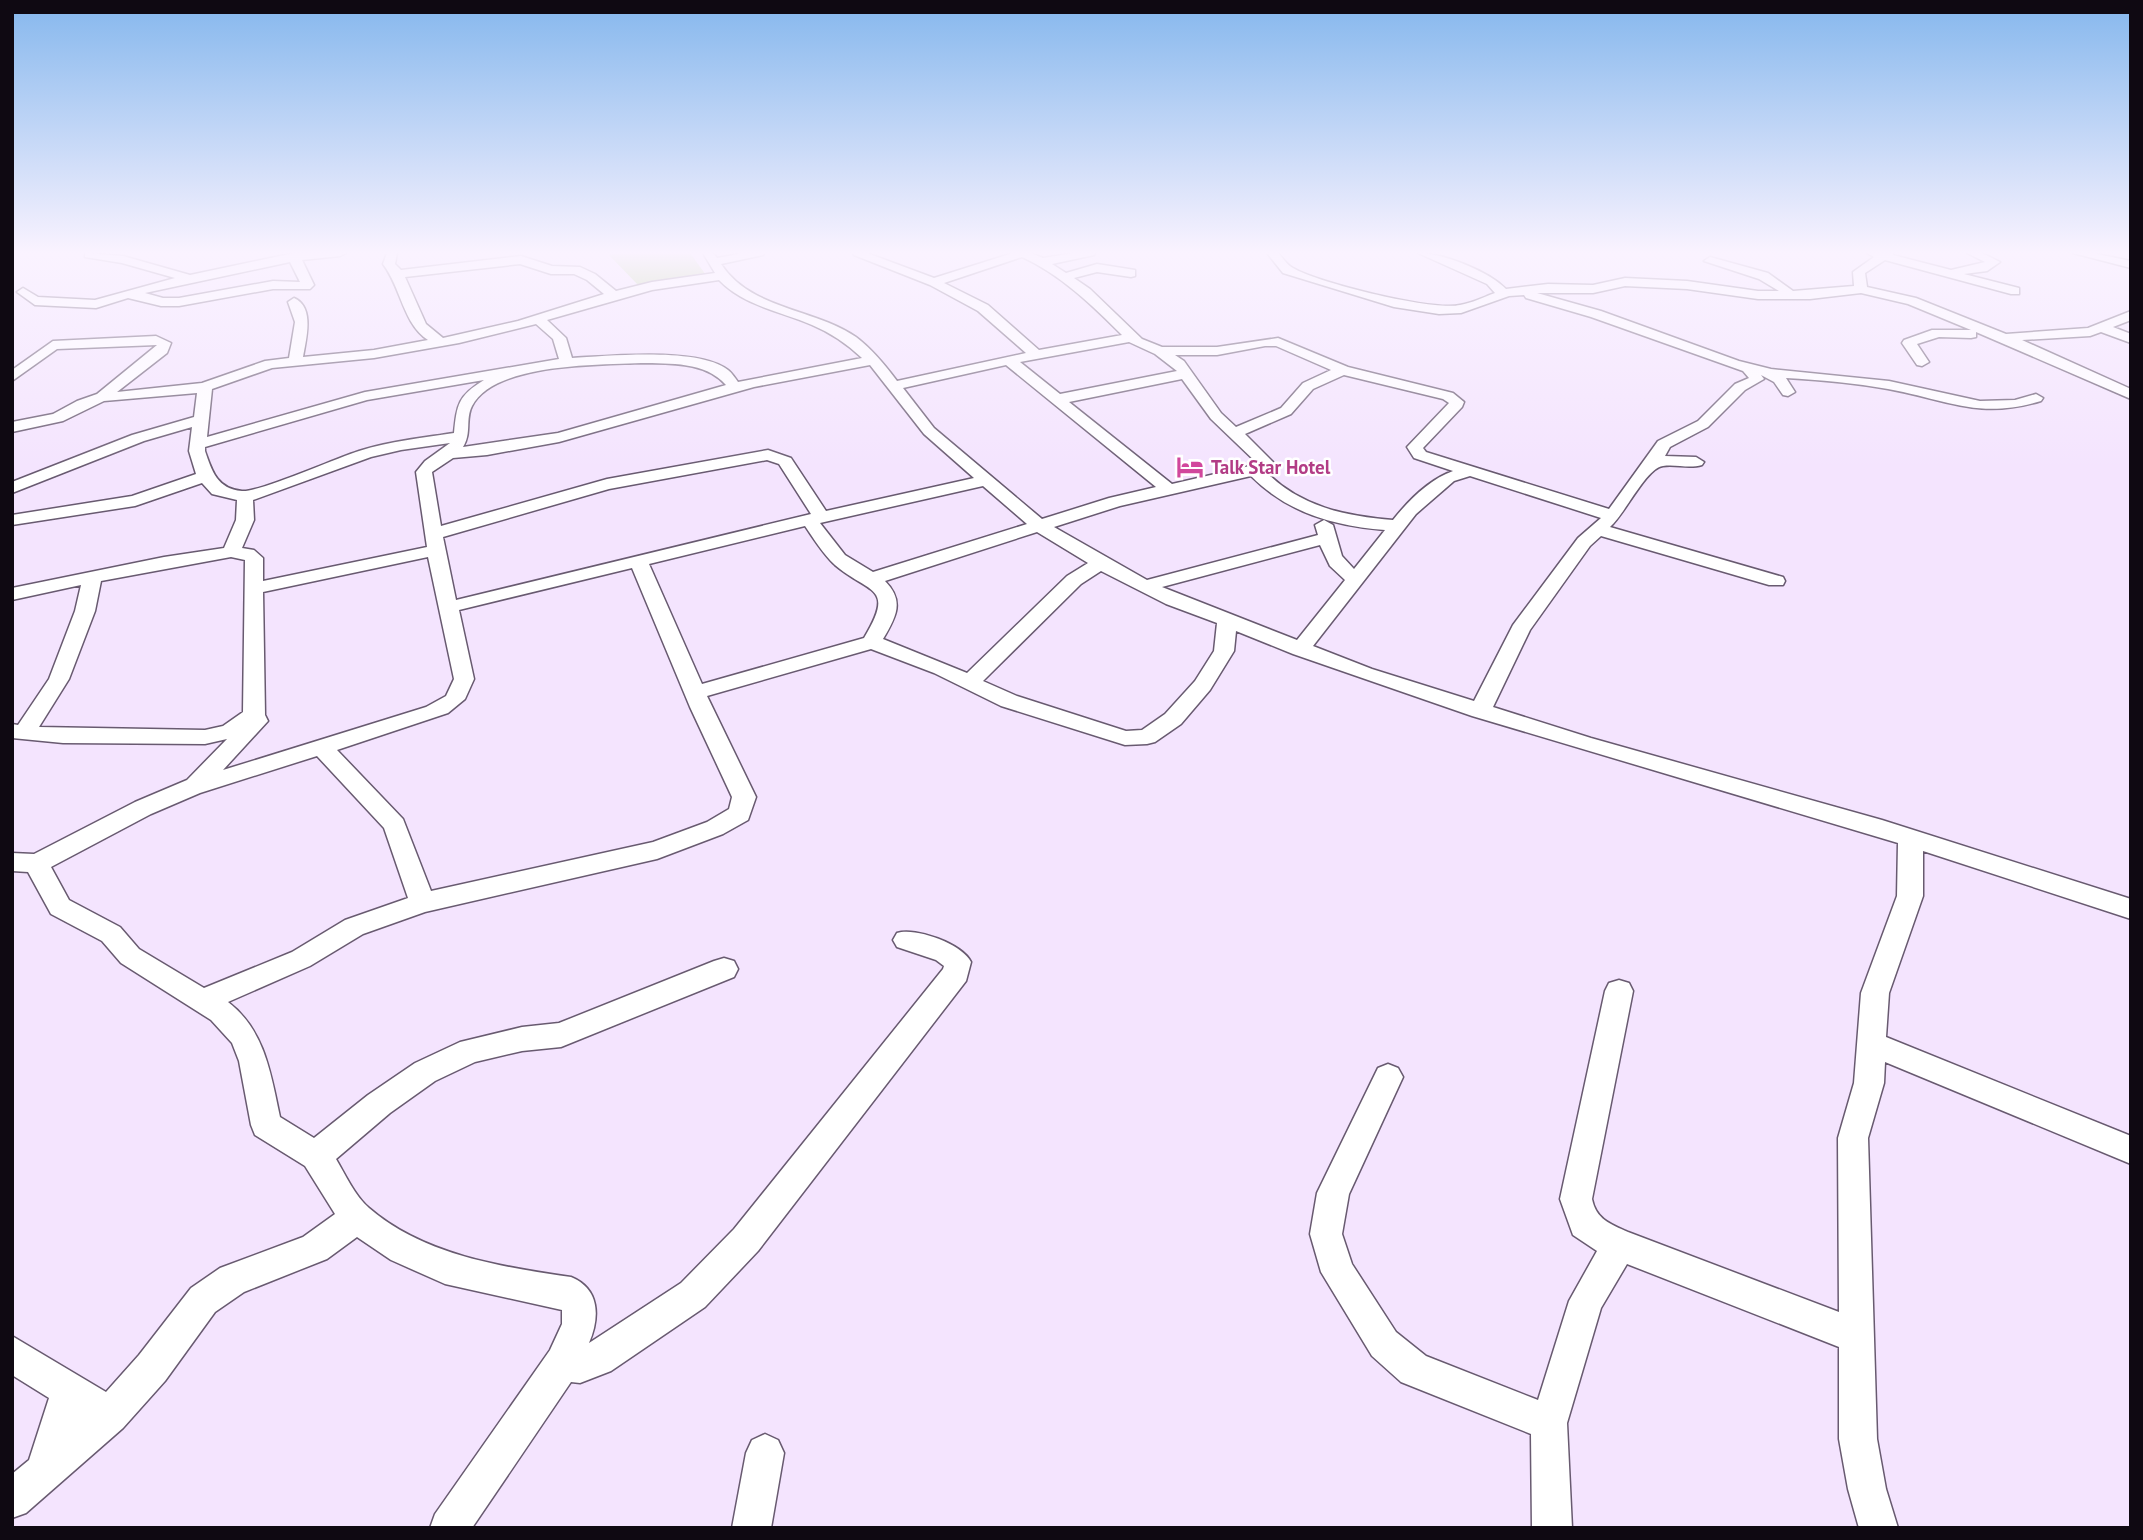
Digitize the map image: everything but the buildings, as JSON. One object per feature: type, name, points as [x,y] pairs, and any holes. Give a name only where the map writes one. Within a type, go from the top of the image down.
[{"type":"street","points":[[296,360],[302,325]]},
{"type":"street","points":[[419,325],[424,332],[441,342]]},
{"type":"street","points":[[12,427],[58,418],[82,404],[102,397],[179,392],[205,387],[270,364],[381,353],[517,325]]},
{"type":"street","points":[[544,325],[559,338],[567,362]]},
{"type":"street","points":[[823,325],[846,337],[873,360],[929,431],[1041,527],[1100,563],[1145,586],[1300,650],[1480,711],[1910,838],[2131,909]]},
{"type":"street","points":[[1004,325],[1035,354]]},
{"type":"street","points":[[1121,325],[1148,348],[1160,351],[1217,351],[1272,341],[1343,370],[1454,398],[1457,402],[1455,407],[1415,447],[1420,455],[1613,516]]},
{"type":"street","points":[[1619,325],[1682,347],[1772,373],[1869,382],[1926,396],[1991,407],[2022,404],[2036,398]]},
{"type":"street","points":[[1970,325],[2131,395]]},
{"type":"street","points":[[1922,362],[1909,343],[1924,336],[1946,332],[2000,337],[2071,334],[2090,332],[2106,325]]},
{"type":"street","points":[[2100,327],[2131,339]]},
{"type":"street","points":[[892,386],[1035,354],[1133,337]]},
{"type":"street","points":[[12,377],[47,348],[59,344],[156,340],[164,343],[162,350],[102,397]]},
{"type":"street","points":[[871,579],[1102,506],[1167,488],[1256,471],[1267,464],[1216,416],[1179,365],[1160,351]]},
{"type":"street","points":[[199,444],[365,396],[567,362],[678,360],[708,366],[722,372],[735,387]]},
{"type":"street","points":[[449,1528],[563,1363],[579,1325],[579,1305],[571,1294],[445,1268],[403,1249],[355,1218],[316,1156],[266,1125],[254,1061],[243,1035],[221,1012],[130,956],[111,934],[60,907],[44,880],[25,862],[192,787],[437,711],[456,699],[462,691],[464,679],[435,542],[424,472],[427,466],[450,453],[498,450],[547,442],[735,387],[805,371],[873,360]]},
{"type":"street","points":[[1009,361],[1167,488]]},
{"type":"street","points":[[1653,463],[1664,444],[1703,424],[1740,387],[1757,379],[1748,367]]},
{"type":"street","points":[[450,453],[464,430],[462,411],[465,404],[484,388],[515,369]]},
{"type":"street","points":[[1235,433],[1286,411],[1308,386],[1343,370]]},
{"type":"street","points":[[1772,373],[1780,379],[1788,392]]},
{"type":"street","points":[[1059,400],[1186,374]]},
{"type":"street","points":[[205,387],[197,451],[205,476],[219,490],[245,497],[365,454],[413,443],[461,437]]},
{"type":"street","points":[[12,488],[138,438],[201,420]]},
{"type":"street","points":[[252,589],[435,542],[607,484],[768,455],[785,461],[815,518],[843,562],[871,579],[889,603],[884,623],[872,642]]},
{"type":"street","points":[[1480,711],[1520,629],[1584,542],[1613,516],[1646,468],[1666,460],[1696,461]]},
{"type":"street","points":[[1300,650],[1410,510],[1448,478],[1472,470]]},
{"type":"street","points":[[1256,471],[1272,488],[1322,515],[1365,524],[1398,526]]},
{"type":"street","points":[[12,520],[135,501],[205,476]]},
{"type":"street","points":[[449,607],[639,563],[815,518],[986,480]]},
{"type":"street","points":[[232,552],[245,520],[245,497]]},
{"type":"street","points":[[1322,515],[1329,552],[1340,568],[1356,580]]},
{"type":"street","points":[[1600,530],[1776,581]]},
{"type":"street","points":[[1145,586],[1327,538]]},
{"type":"street","points":[[12,594],[164,562],[232,552],[248,554],[254,558],[254,715],[257,721],[192,787]]},
{"type":"street","points":[[202,1001],[300,959],[354,927],[422,903],[657,850],[733,820],[743,808],[744,797],[695,693],[639,563]]},
{"type":"street","points":[[970,682],[1074,580],[1100,563]]},
{"type":"street","points":[[19,731],[60,679],[85,611],[92,579]]},
{"type":"street","points":[[695,693],[872,642],[1009,701],[1125,738],[1147,737],[1173,719],[1203,685],[1224,651],[1227,621]]},
{"type":"street","points":[[19,731],[63,736],[205,737],[230,731],[254,715]]},
{"type":"street","points":[[322,748],[395,825],[422,903]]},
{"type":"street","points":[[1879,1528],[1867,1489],[1858,1439],[1853,1138],[1869,1083],[1874,1045],[1872,1020],[1875,993],[1910,897],[1910,838]]},
{"type":"street","points":[[563,1363],[580,1365],[598,1358],[635,1331],[684,1303],[746,1240],[957,973],[958,962],[945,952],[906,940]]},
{"type":"street","points":[[316,1156],[379,1104],[425,1072],[470,1051],[522,1039],[561,1035],[724,969]]},
{"type":"street","points":[[1619,991],[1576,1199],[1578,1216],[1593,1233],[1620,1245],[1856,1336]]},
{"type":"street","points":[[1874,1045],[2131,1150]]},
{"type":"street","points":[[1388,1077],[1333,1193],[1326,1234],[1338,1272],[1384,1344],[1414,1369],[1549,1423]]},
{"type":"street","points":[[12,1499],[110,1415],[152,1368],[203,1300],[232,1280],[314,1248],[355,1218]]},
{"type":"street","points":[[1552,1528],[1549,1423],[1586,1301],[1620,1245]]},
{"type":"street","points":[[12,1354],[110,1415]]},
{"type":"street","points":[[46,1468],[70,1390]]},
{"type":"street","points":[[751,1528],[765,1453]]},
{"type":"place","name":"Talk Star Hotel","points":[[1190,467]]}]
